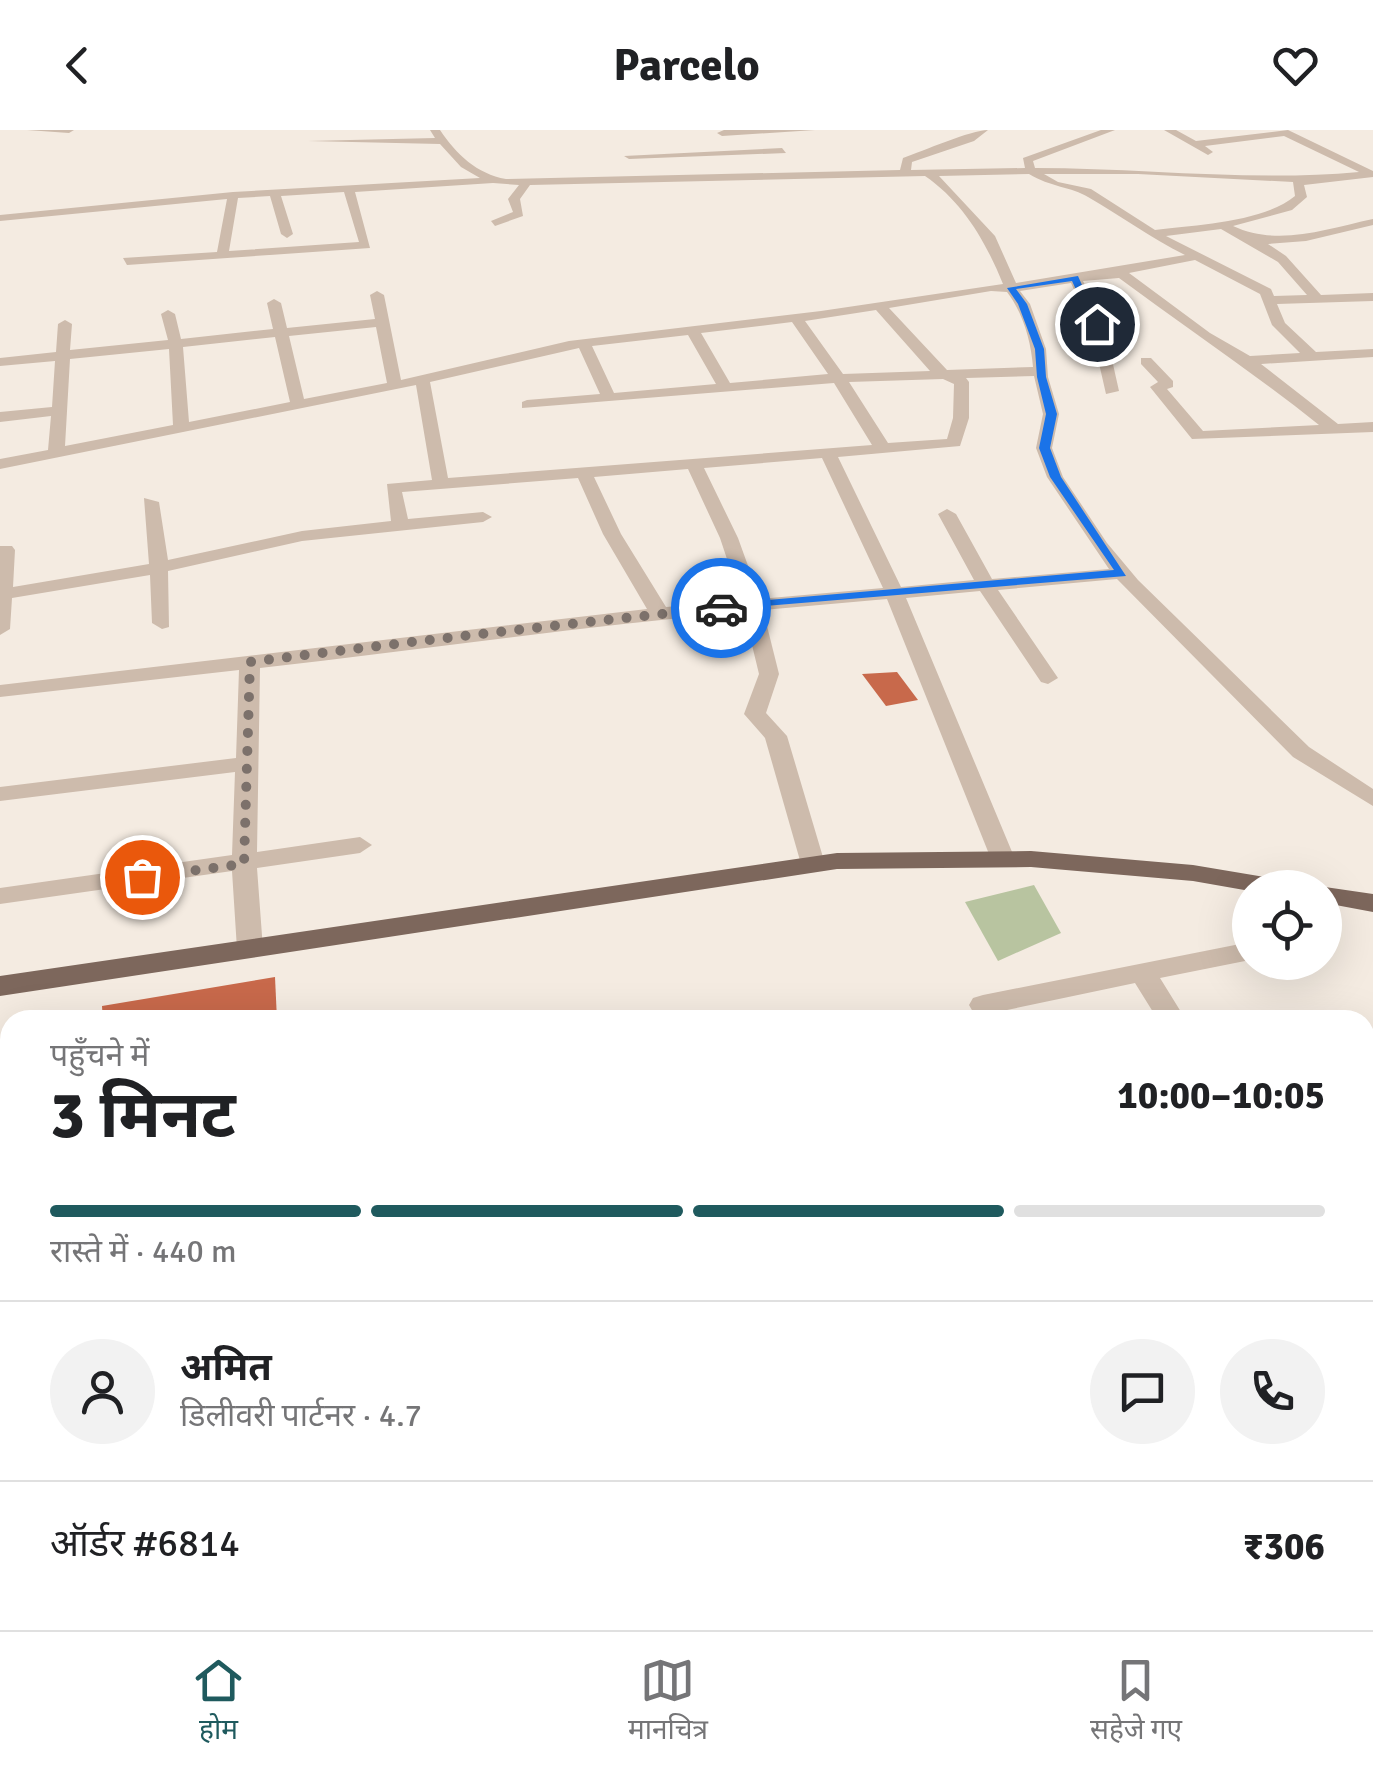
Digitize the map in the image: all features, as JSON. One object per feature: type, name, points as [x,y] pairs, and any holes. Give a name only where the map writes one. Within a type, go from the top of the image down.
[{"type":"main road","points":[[0,986],[814,864],[1003,860],[1194,873],[1232,880]]},
{"type":"main road","points":[[1342,898],[1373,903]]},
{"type":"street","points":[[32,130],[69,130]]},
{"type":"street","points":[[721,131],[810,130]]},
{"type":"street","points":[[905,174],[907,160],[982,130]]},
{"type":"street","points":[[1110,130],[1028,160],[1031,171],[1055,185],[1087,191],[1153,234],[1266,292],[1278,325],[1311,355]]},
{"type":"street","points":[[1169,130],[1198,144],[1217,159],[1216,175]]},
{"type":"street","points":[[721,131],[734,152],[743,179]]},
{"type":"street","points":[[1198,144],[1282,132],[1372,174]]},
{"type":"street","points":[[313,141],[438,135],[457,158],[488,181]]},
{"type":"street","points":[[628,156],[782,152]]},
{"type":"street","points":[[914,158],[932,162],[949,173]]},
{"type":"street","points":[[0,218],[233,196],[488,181],[1031,171],[1307,180],[1372,174]]},
{"type":"street","points":[[929,174],[943,183],[992,239],[1011,288],[1032,325],[1052,414],[1044,448],[1056,477],[1122,573],[1301,752],[1373,798]]},
{"type":"street","points":[[1153,234],[1224,225],[1288,208],[1301,198],[1298,183],[1307,180]]},
{"type":"street","points":[[495,223],[520,214],[514,199],[527,181]]},
{"type":"street","points":[[127,261],[366,245],[348,188]]},
{"type":"street","points":[[276,193],[286,234]]},
{"type":"street","points":[[222,255],[233,196]]},
{"type":"street","points":[[1256,241],[1306,236],[1373,222]]},
{"type":"street","points":[[1224,225],[1282,259],[1317,298]]},
{"type":"street","points":[[0,464],[395,386],[497,359],[991,287],[1011,288],[1199,256]]},
{"type":"street","points":[[1112,273],[1140,286],[1205,336],[1247,360],[1334,428]]},
{"type":"street","points":[[1075,278],[1097,324],[1110,391]]},
{"type":"street","points":[[377,295],[395,386]]},
{"type":"street","points":[[1268,300],[1373,297]]},
{"type":"street","points":[[274,303],[298,404]]},
{"type":"street","points":[[400,526],[393,488],[954,443],[961,418],[958,396],[962,382],[939,372],[878,305]]},
{"type":"street","points":[[168,314],[176,345],[181,426]]},
{"type":"street","points":[[796,318],[870,423],[882,448]]},
{"type":"street","points":[[0,362],[382,322]]},
{"type":"street","points":[[56,454],[65,324]]},
{"type":"street","points":[[693,331],[726,388]]},
{"type":"street","points":[[584,344],[609,398]]},
{"type":"street","points":[[1247,360],[1373,353]]},
{"type":"street","points":[[1146,361],[1168,384],[1157,388],[1185,416],[1198,436],[1373,427]]},
{"type":"street","points":[[527,406],[839,378],[1041,371]]},
{"type":"street","points":[[422,380],[441,484]]},
{"type":"street","points":[[0,417],[59,411]]},
{"type":"street","points":[[827,452],[894,591],[1003,860]]},
{"type":"street","points":[[694,464],[720,515],[752,604],[769,674],[755,714],[776,736],[814,864]]},
{"type":"street","points":[[583,471],[612,534],[660,614]]},
{"type":"street","points":[[150,502],[162,623]]},
{"type":"street","points":[[948,514],[1001,613],[1048,678]]},
{"type":"street","points":[[2,594],[159,568],[302,536],[483,517]]},
{"type":"street","points":[[0,629],[6,550]]},
{"type":"street","points":[[0,691],[752,604],[1122,573]]},
{"type":"street","points":[[250,662],[244,864],[250,949]]},
{"type":"street","points":[[0,794],[246,764]]},
{"type":"street","points":[[0,896],[360,845]]},
{"type":"street","points":[[983,1005],[1232,954]]},
{"type":"street","points":[[1142,972],[1166,1010]]},
{"type":"green space","points":[[1034,885],[1061,933],[998,961],[965,902]]},
{"type":"building","points":[[897,672],[918,700],[886,706],[862,674]]},
{"type":"building","points":[[275,977],[277,1010],[102,1010],[102,1006]]},
{"type":"way so far","points":[[142,877],[244,864],[250,662],[508,634],[576,621],[721,608]]},
{"type":"route","points":[[721,608],[1122,573],[1076,510],[1044,448],[1052,414],[1042,377],[1040,349],[1023,304],[1011,288],[1075,278],[1097,324]]}]
